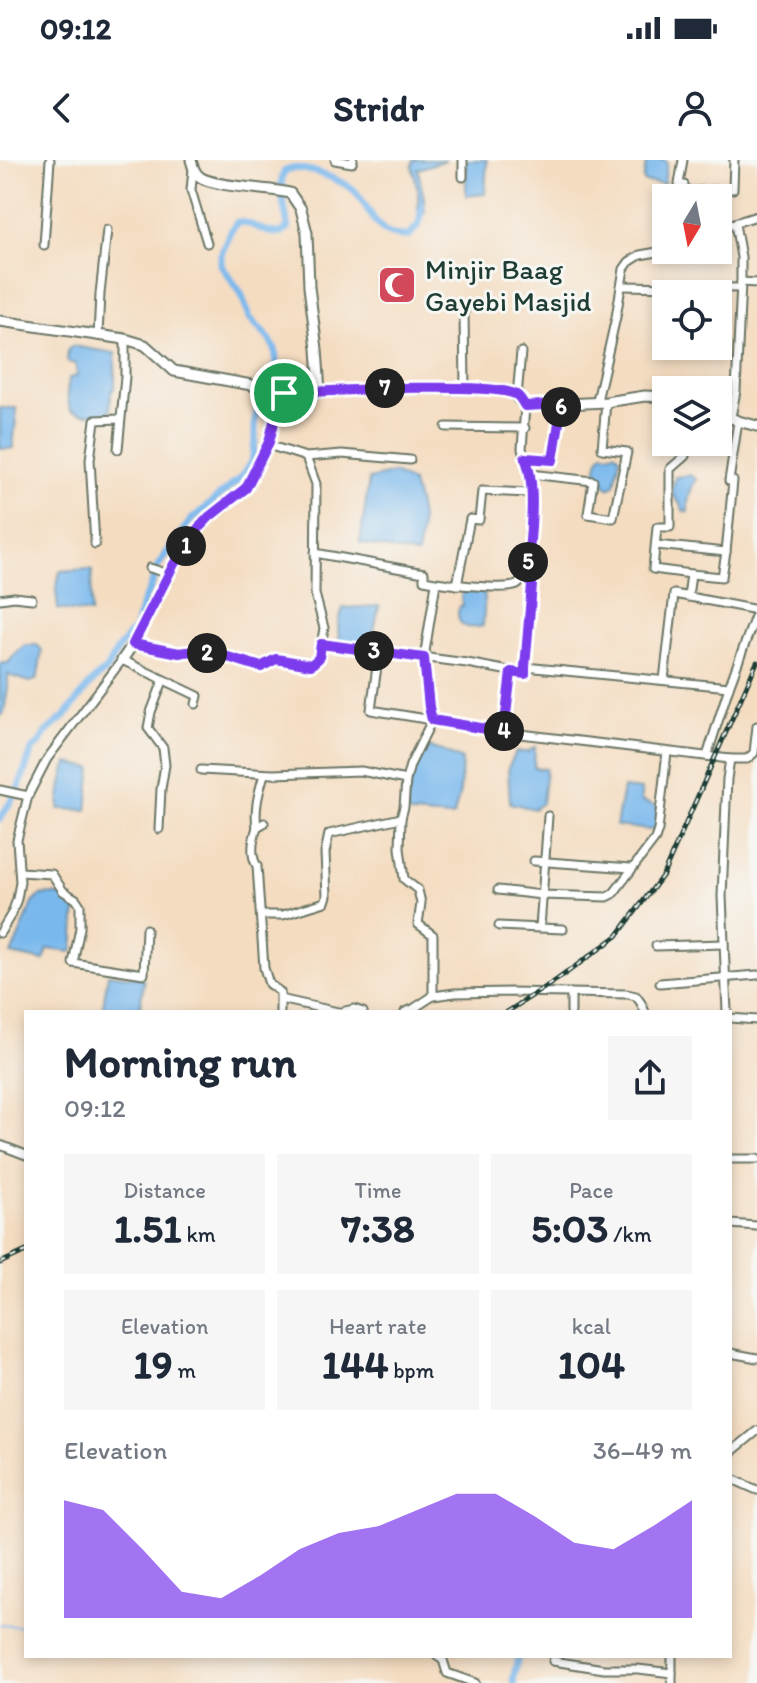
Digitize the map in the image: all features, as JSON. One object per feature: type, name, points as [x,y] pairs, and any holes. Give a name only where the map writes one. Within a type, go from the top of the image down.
[{"type":"street","points":[[44,245],[50,160]]},
{"type":"street","points":[[335,160],[353,162]]},
{"type":"street","points":[[463,160],[463,177]]},
{"type":"street","points":[[679,184],[683,160]]},
{"type":"street","points":[[732,189],[734,160]]},
{"type":"street","points":[[192,165],[202,179],[215,183],[290,193],[301,209],[307,233],[309,287],[320,392]]},
{"type":"street","points":[[192,165],[191,190],[207,243]]},
{"type":"street","points":[[732,225],[757,216]]},
{"type":"street","points":[[685,456],[670,469],[670,527],[657,527],[653,569],[722,577],[733,481],[729,481],[735,419],[741,257],[735,224]]},
{"type":"street","points":[[98,336],[107,230]]},
{"type":"street","points":[[530,474],[593,481],[588,514],[613,518],[627,452],[602,449],[602,401],[624,269],[640,255],[652,253]]},
{"type":"street","points":[[621,286],[757,283]]},
{"type":"street","points":[[464,312],[465,389]]},
{"type":"street","points":[[0,321],[125,339],[145,345],[174,371],[284,393],[402,388],[493,389],[517,396],[525,406],[522,449],[530,474],[531,493],[527,576],[532,585],[525,674],[467,663],[321,644]]},
{"type":"street","points":[[118,449],[125,377],[125,339]]},
{"type":"street","points":[[517,396],[521,352]]},
{"type":"street","points":[[0,933],[17,899],[20,872],[17,840],[28,796],[47,759],[133,644],[169,574],[195,532],[246,488],[269,442],[284,393]]},
{"type":"street","points":[[525,406],[652,396]]},
{"type":"street","points":[[525,458],[553,460],[562,404]]},
{"type":"street","points":[[732,418],[757,426]]},
{"type":"street","points":[[95,544],[90,460],[95,420],[120,419]]},
{"type":"street","points":[[446,427],[525,428]]},
{"type":"street","points":[[269,442],[271,446],[306,457],[342,454],[410,460]]},
{"type":"street","points":[[133,644],[179,653],[216,654],[261,667],[276,659],[311,665],[319,658],[324,628],[315,594],[316,484],[306,457]]},
{"type":"street","points":[[457,585],[470,519],[479,520],[482,491],[531,493]]},
{"type":"street","points":[[656,545],[726,552]]},
{"type":"street","points":[[315,553],[424,573],[424,580],[436,583],[515,586],[527,576]]},
{"type":"street","points":[[150,568],[169,574]]},
{"type":"street","points":[[688,597],[691,574]]},
{"type":"street","points":[[433,996],[433,935],[419,926],[421,903],[418,890],[404,879],[400,848],[406,780],[432,720],[424,658],[436,583]]},
{"type":"street","points":[[664,680],[674,594],[757,610],[707,756]]},
{"type":"street","points":[[0,599],[32,599]]},
{"type":"street","points":[[379,652],[371,710],[504,732],[730,759],[747,759],[754,753],[757,726]]},
{"type":"street","points":[[122,660],[198,696],[196,704]]},
{"type":"street","points":[[525,667],[729,687]]},
{"type":"street","points":[[504,732],[511,672]]},
{"type":"street","points":[[159,829],[165,765],[163,748],[148,728],[163,681]]},
{"type":"street","points":[[498,890],[542,895],[607,897],[613,894],[655,839],[667,752]]},
{"type":"street","points":[[727,1010],[722,896],[730,759]]},
{"type":"street","points":[[201,770],[264,774],[361,771],[406,780]]},
{"type":"street","points":[[264,774],[256,801],[255,814],[260,825],[254,835],[254,860],[257,866],[264,968],[269,984],[280,992],[280,1010]]},
{"type":"street","points":[[0,790],[28,796]]},
{"type":"street","points":[[540,928],[548,816]]},
{"type":"street","points":[[261,915],[283,915],[325,902],[325,853],[329,834],[401,818]]},
{"type":"street","points":[[534,861],[631,868]]},
{"type":"street","points":[[20,872],[52,874],[63,891],[80,905],[80,928],[73,963],[144,974],[146,929]]},
{"type":"street","points":[[499,926],[563,929]]},
{"type":"street","points":[[656,946],[724,944]]},
{"type":"street","points":[[660,983],[757,975]]},
{"type":"street","points":[[410,1010],[433,996],[469,992],[636,996],[644,1010]]},
{"type":"street","points":[[571,993],[571,1010]]},
{"type":"street","points":[[280,999],[331,1010]]},
{"type":"street","points":[[732,1018],[757,1020]]},
{"type":"street","points":[[0,1145],[24,1154]]},
{"type":"street","points":[[732,1159],[757,1159]]},
{"type":"street","points":[[732,1224],[757,1226]]},
{"type":"street","points":[[732,1353],[757,1358]]},
{"type":"street","points":[[732,1451],[757,1431]]},
{"type":"street","points":[[732,1479],[757,1490]]},
{"type":"street","points":[[440,1658],[447,1673],[475,1683]]},
{"type":"street","points":[[672,1658],[672,1683]]},
{"type":"street","points":[[553,1661],[604,1669],[672,1673]]},
{"type":"water","points":[[414,160],[446,160],[418,169],[425,213],[418,211]]},
{"type":"water","points":[[466,160],[487,160],[485,194],[466,196]]},
{"type":"water","points":[[647,160],[667,162],[664,184],[643,180]]},
{"type":"water","points":[[73,346],[115,353],[115,388],[111,392],[110,412],[90,414],[70,410],[67,393],[69,378],[77,376],[76,364],[67,362],[68,349]]},
{"type":"water","points":[[0,408],[17,408],[13,448],[0,448]]},
{"type":"water","points":[[604,452],[615,452],[620,456],[615,485],[608,488],[605,483],[593,480],[599,458]]},
{"type":"water","points":[[394,473],[412,483],[418,503],[421,527],[417,555],[360,543],[369,479]]},
{"type":"water","points":[[690,475],[696,479],[689,495],[688,512],[684,512],[672,490],[675,477]]},
{"type":"water","points":[[92,570],[91,613],[58,609],[56,590],[60,571]]},
{"type":"water","points":[[463,592],[485,593],[483,626],[466,627],[460,622],[458,613],[459,606],[463,606]]},
{"type":"water","points":[[379,606],[372,641],[366,650],[339,644],[338,624],[343,608]]},
{"type":"water","points":[[25,645],[37,645],[42,650],[38,676],[30,682],[8,675],[4,713],[0,716],[0,663],[8,663]]},
{"type":"water","points":[[426,747],[462,760],[460,791],[454,816],[410,814],[407,811],[413,768]]},
{"type":"water","points":[[535,747],[534,768],[546,769],[542,803],[534,809],[510,803],[508,768],[516,752],[528,752]]},
{"type":"water","points":[[68,763],[92,768],[87,810],[59,809]]},
{"type":"water","points":[[623,788],[641,790],[641,801],[656,806],[660,811],[657,829],[616,826]]},
{"type":"water","points":[[54,894],[70,899],[76,906],[73,950],[48,949],[44,961],[11,954],[33,903],[41,895]]},
{"type":"water","points":[[108,974],[142,978],[139,1010],[102,1010]]},
{"type":"waterway","points":[[0,819],[18,790],[32,750],[107,669],[119,647],[135,629],[144,599],[167,552],[191,520],[237,481],[252,462],[255,421],[263,384],[271,378],[276,359],[275,349],[249,317],[241,293],[221,265],[221,255],[237,222],[282,233],[288,227],[282,178],[284,172],[297,168],[331,177],[355,191],[380,227],[393,235],[409,236],[419,224],[422,206]]},
{"type":"waterway","points":[[0,1625],[24,1627]]},
{"type":"waterway","points":[[514,1683],[518,1658]]},
{"type":"railway","points":[[510,1010],[617,936],[663,875],[757,662]]},
{"type":"railway","points":[[0,1263],[24,1252]]},
{"type":"place","name":"Minjir Baag Gayebi Masjid","points":[[397,285]]},
{"type":"route","points":[[402,388],[493,389],[513,393],[525,406],[562,404],[553,460],[525,458],[531,493],[527,576],[532,585],[525,674],[511,672],[504,732],[432,720],[424,658],[321,644],[319,658],[311,665],[276,659],[261,667],[216,654],[179,653],[133,644],[174,564],[195,532],[246,488],[269,442],[284,393],[402,388]]}]
